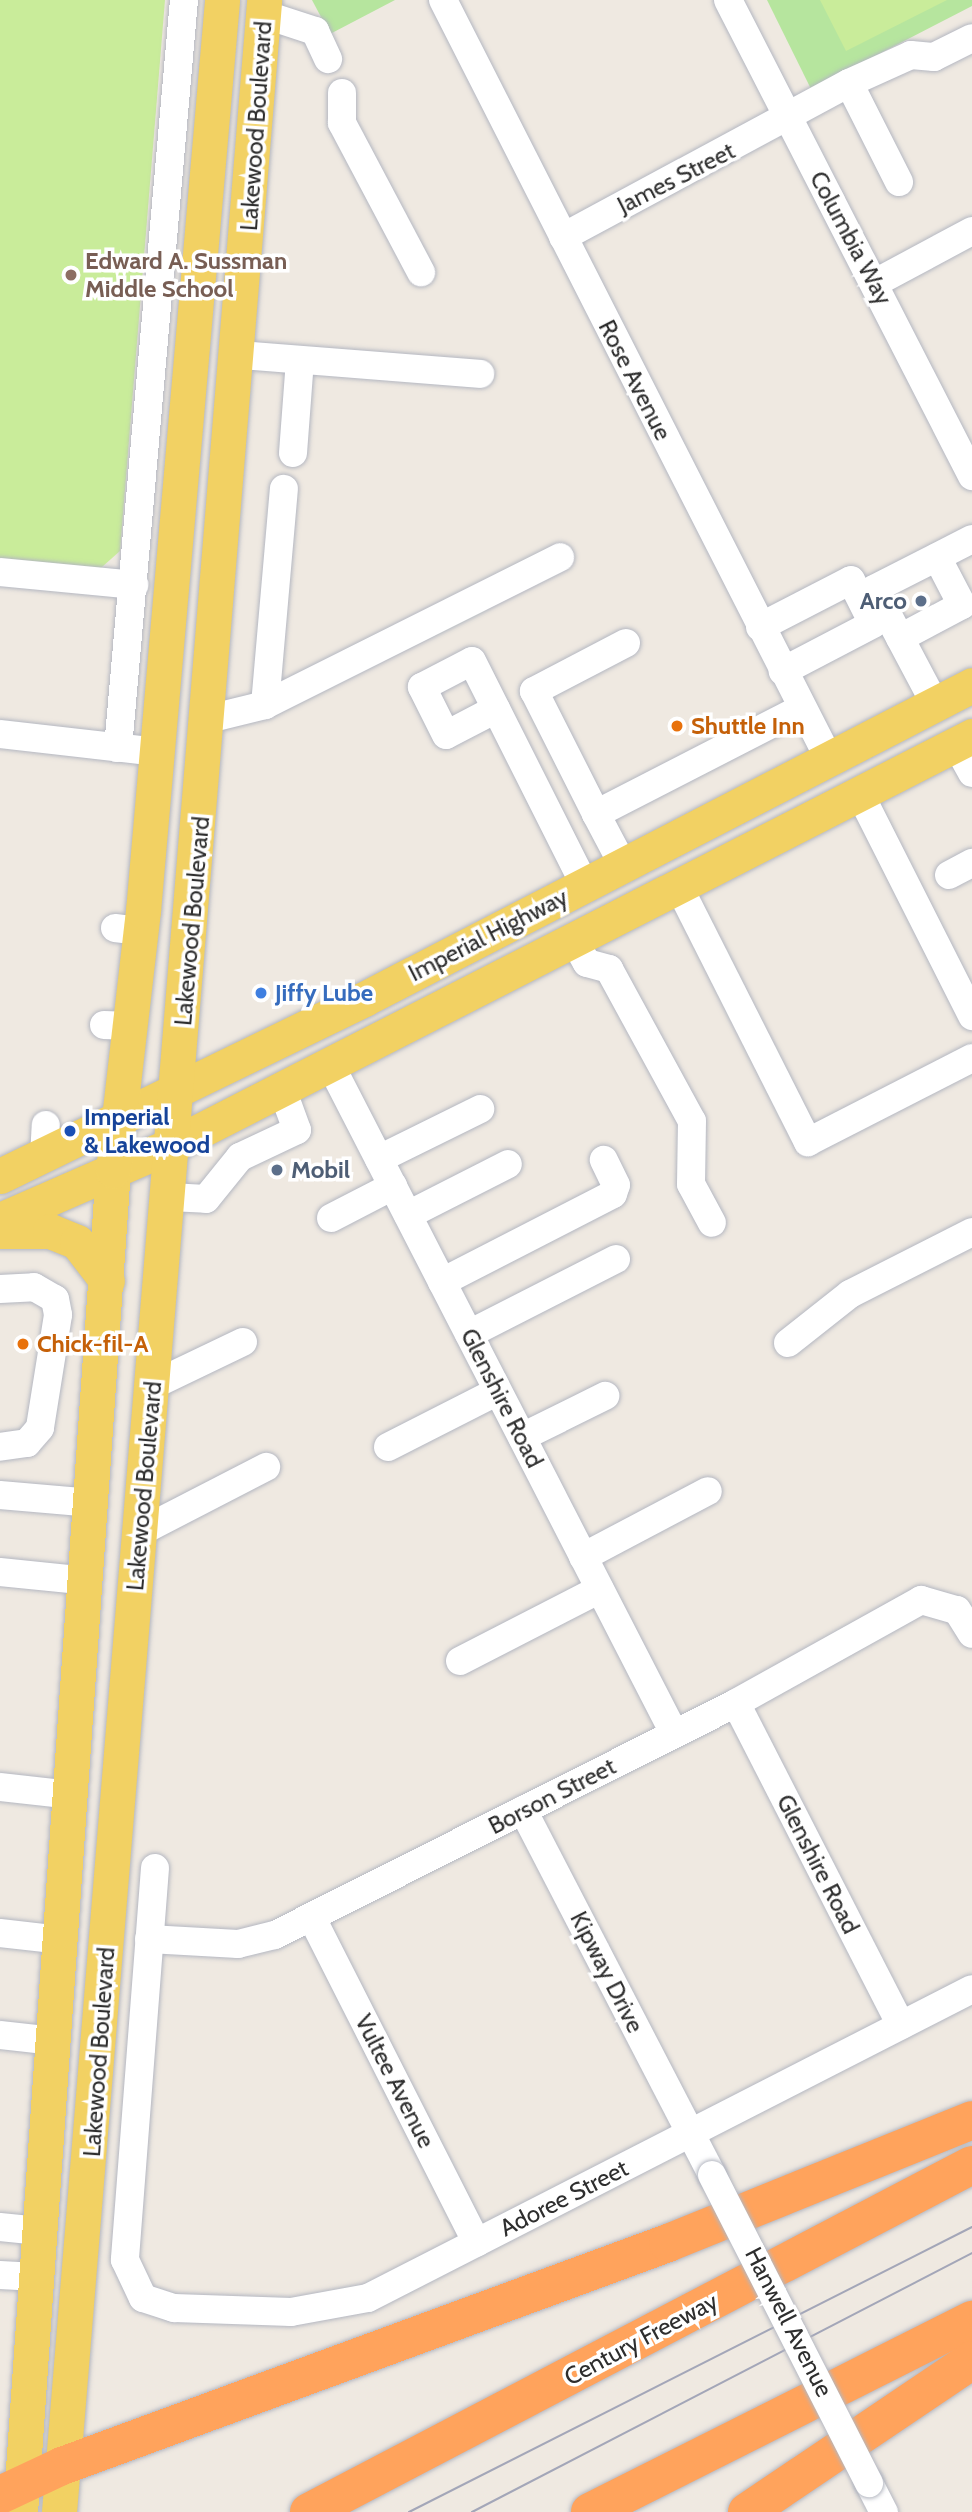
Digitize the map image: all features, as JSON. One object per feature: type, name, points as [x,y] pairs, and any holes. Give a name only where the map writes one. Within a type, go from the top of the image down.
[{"type":"highway","points":[[14,2497],[62,2466],[656,2248],[972,2120]]},
{"type":"highway","name":"Century Freeway","points":[[309,2512],[972,2165]]},
{"type":"highway","points":[[590,2512],[972,2320]]},
{"type":"highway","points":[[747,2512],[972,2360]]},
{"type":"main road","name":"Lakewood Boulevard","points":[[14,2497],[37,2277],[88,1581],[113,1170],[121,1122],[117,1025],[128,930],[157,752],[222,0]]},
{"type":"main road","name":"Lakewood Boulevard","points":[[59,2512],[82,2287],[151,1386],[176,1143],[208,719],[240,355],[264,6]]},
{"type":"main road","name":"Imperial Highway","points":[[0,1176],[45,1142],[121,1122],[624,867],[972,685]]},
{"type":"main road","name":"Imperial Highway","points":[[0,1220],[176,1143],[860,794],[967,751]]},
{"type":"main road","points":[[0,1231],[50,1231],[77,1242],[107,1281]]},
{"type":"street","points":[[118,748],[184,0]]},
{"type":"street","name":"Rose Avenue","points":[[443,0],[828,760]]},
{"type":"street","name":"Columbia Way","points":[[729,0],[972,475]]},
{"type":"street","points":[[264,6],[315,31],[328,59]]},
{"type":"street","name":"James Street","points":[[564,237],[789,120],[849,83],[911,55],[934,57],[972,38]]},
{"type":"street","points":[[849,83],[899,182]]},
{"type":"street","points":[[342,93],[342,122],[421,272]]},
{"type":"street","points":[[875,283],[972,231]]},
{"type":"street","points":[[240,355],[480,374]]},
{"type":"street","points":[[293,453],[300,360]]},
{"type":"street","points":[[265,705],[284,489]]},
{"type":"street","points":[[935,704],[874,589],[972,539]]},
{"type":"street","points":[[208,719],[265,705],[560,557]]},
{"type":"street","points":[[900,638],[969,618],[937,557]]},
{"type":"street","points":[[0,572],[134,585]]},
{"type":"street","points":[[760,627],[851,580],[873,624],[783,671]]},
{"type":"street","points":[[624,867],[534,691],[626,643]]},
{"type":"street","points":[[596,814],[802,708]]},
{"type":"street","points":[[496,709],[540,813],[584,887]]},
{"type":"street","points":[[0,734],[157,752]]},
{"type":"street","points":[[860,794],[972,1016]]},
{"type":"street","points":[[679,887],[808,1142],[972,1058]]},
{"type":"street","points":[[574,940],[587,963],[609,969],[692,1121],[691,1184],[712,1223]]},
{"type":"street","name":"Glenshire Road","points":[[330,1064],[674,1733]]},
{"type":"street","points":[[170,1197],[206,1199],[240,1157],[297,1130],[282,1089]]},
{"type":"street","points":[[379,1159],[480,1109]]},
{"type":"street","points":[[220,1120],[240,1157]]},
{"type":"street","points":[[442,1282],[613,1194],[616,1185],[604,1160]]},
{"type":"street","points":[[408,1215],[508,1164]]},
{"type":"street","points":[[331,1218],[393,1186]]},
{"type":"street","points":[[788,1343],[850,1294],[972,1232]]},
{"type":"street","points":[[469,1334],[616,1259]]},
{"type":"street","points":[[0,1289],[34,1287],[54,1299],[58,1315],[40,1428],[27,1443],[0,1447]]},
{"type":"street","points":[[151,1386],[243,1342]]},
{"type":"street","points":[[388,1447],[498,1391]]},
{"type":"street","points":[[522,1437],[605,1396]]},
{"type":"street","points":[[140,1532],[266,1467]]},
{"type":"street","points":[[583,1557],[708,1490]]},
{"type":"street","points":[[0,1495],[93,1503]]},
{"type":"street","points":[[0,1572],[88,1581]]},
{"type":"street","points":[[460,1661],[600,1589]]},
{"type":"street","name":"Borson Street","points":[[149,1939],[238,1944],[312,1918],[736,1703],[905,1607],[940,1601],[957,1611],[972,1634]]},
{"type":"street","name":"Glenshire Road","points":[[736,1703],[901,2025]]},
{"type":"street","points":[[0,1787],[73,1795]]},
{"type":"street","name":"Kipway Drive","points":[[523,1810],[690,2134]]},
{"type":"street","name":"Lakewood Boulevard","points":[[136,2292],[125,2260],[155,1868]]},
{"type":"street","name":"Vultee Avenue","points":[[312,1918],[477,2243]]},
{"type":"street","points":[[0,1933],[61,1940]]},
{"type":"street","name":"Adoree Street","points":[[136,2292],[174,2308],[320,2309],[368,2298],[972,1989]]},
{"type":"street","points":[[0,2035],[53,2050]]},
{"type":"street","points":[[0,2054],[53,2050]]},
{"type":"street","name":"Hanwell Avenue","points":[[690,2134],[884,2512]]},
{"type":"street","points":[[0,2227],[40,2231]]},
{"type":"street","points":[[0,2275],[37,2277]]},
{"type":"green space","name":"Edward A. Sussman Middle School","points":[[0,0],[165,0],[120,551],[93,575],[0,565]]},
{"type":"green space","points":[[312,0],[395,0],[330,34]]},
{"type":"green space","points":[[767,0],[972,0],[972,6],[811,89]]},
{"type":"green space","points":[[820,0],[947,0],[846,51]]},
{"type":"tram line","points":[[409,2512],[972,2227]]},
{"type":"tram line","points":[[472,2512],[972,2253]]},
{"type":"place","name":"Edward A. Sussman Middle School","points":[[71,275]]},
{"type":"place","name":"Arco","points":[[921,601]]},
{"type":"place","name":"Shuttle Inn","points":[[677,726]]},
{"type":"place","name":"Jiffy Lube","points":[[261,993]]},
{"type":"place","name":"Imperial & Lakewood","points":[[70,1131]]},
{"type":"place","name":"Mobil","points":[[277,1170]]},
{"type":"place","name":"Chick-fil-A","points":[[23,1344]]}]
